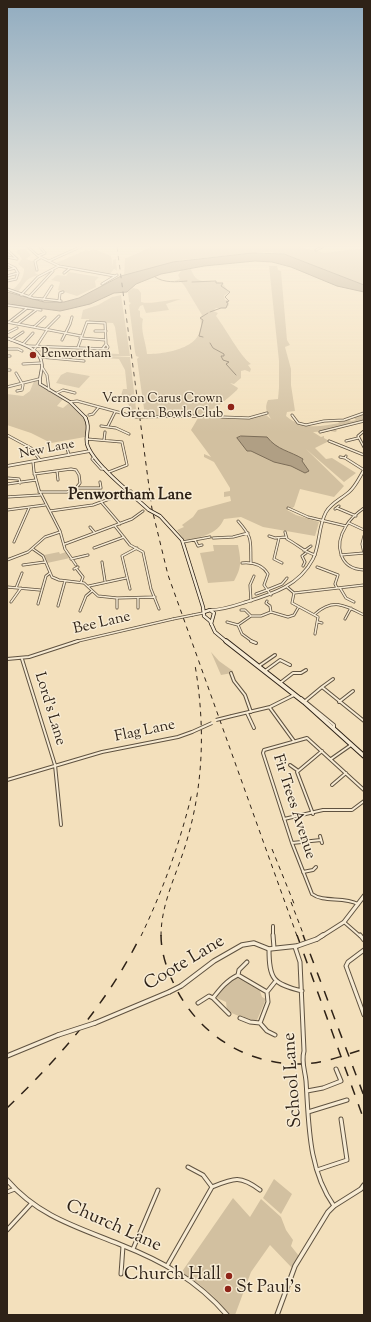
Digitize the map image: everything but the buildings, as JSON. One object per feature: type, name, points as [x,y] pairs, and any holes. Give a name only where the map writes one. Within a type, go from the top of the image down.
[{"type":"main road","points":[[8,340],[28,346],[34,350],[40,357],[42,367],[39,379],[41,385],[70,402],[88,421],[87,446],[94,457],[149,510],[160,516],[174,529],[183,542],[194,582],[203,607],[214,616]]},
{"type":"main road","points":[[206,611],[205,617],[208,618],[215,632],[220,637],[305,702],[364,756]]},
{"type":"main road","points":[[208,618],[214,616]]},
{"type":"main road","points":[[211,624],[214,616]]},
{"type":"street","points":[[8,321],[26,309]]},
{"type":"street","points":[[34,309],[41,310]]},
{"type":"street","points":[[19,324],[37,309]]},
{"type":"street","points":[[34,350],[46,330],[59,316]]},
{"type":"street","points":[[34,327],[45,317]]},
{"type":"street","points":[[62,340],[63,333],[70,326],[72,317]]},
{"type":"street","points":[[8,321],[81,337],[106,340]]},
{"type":"street","points":[[28,346],[108,348],[106,344],[105,323],[88,322],[78,347]]},
{"type":"street","points":[[7,333],[17,328]]},
{"type":"street","points":[[95,331],[106,331]]},
{"type":"street","points":[[8,340],[23,332]]},
{"type":"street","points":[[23,345],[33,333]]},
{"type":"street","points":[[7,349],[18,349],[22,351]]},
{"type":"street","points":[[40,357],[84,361]]},
{"type":"street","points":[[23,364],[41,363]]},
{"type":"street","points":[[42,367],[47,375],[49,390]]},
{"type":"street","points":[[17,374],[17,377],[23,383],[23,389],[17,391]]},
{"type":"street","points":[[7,387],[39,379]]},
{"type":"street","points":[[56,393],[63,390],[74,393]]},
{"type":"street","points":[[70,402],[77,402],[136,417],[192,416],[249,418],[267,414]]},
{"type":"street","points":[[89,415],[93,414],[98,408]]},
{"type":"street","points":[[108,426],[115,412]]},
{"type":"street","points":[[292,415],[294,420],[301,425],[307,426],[325,421],[347,419],[364,413]]},
{"type":"street","points":[[320,432],[364,421]]},
{"type":"street","points":[[101,426],[116,428],[129,434]]},
{"type":"street","points":[[358,438],[358,434],[364,431]]},
{"type":"street","points":[[104,440],[106,432]]},
{"type":"street","points":[[7,435],[31,448],[40,460]]},
{"type":"street","points":[[346,441],[358,438]]},
{"type":"street","points":[[358,438],[364,447]]},
{"type":"street","points":[[87,439],[122,442],[127,464],[109,472]]},
{"type":"street","points":[[328,441],[364,455]]},
{"type":"street","points":[[66,445],[69,455]]},
{"type":"street","name":"New Lane","points":[[7,466],[90,450]]},
{"type":"street","points":[[206,611],[222,609],[271,595],[287,587],[304,574],[315,555],[326,514],[331,506],[355,486],[364,470],[356,466],[345,457],[340,457]]},
{"type":"street","points":[[351,461],[355,460]]},
{"type":"street","points":[[33,462],[34,474],[40,493],[60,532],[71,559],[83,577],[81,582]]},
{"type":"street","points":[[34,474],[70,469],[76,470],[80,481],[77,488]]},
{"type":"street","points":[[56,471],[58,480]]},
{"type":"street","points":[[7,478],[19,478],[20,483]]},
{"type":"street","points":[[7,484],[36,480]]},
{"type":"street","points":[[7,497],[65,492],[77,488],[85,490],[101,488],[100,482]]},
{"type":"street","points":[[50,511],[102,503],[131,491]]},
{"type":"street","points":[[102,503],[120,524]]},
{"type":"street","points":[[7,510],[29,508],[46,504]]},
{"type":"street","points":[[14,542],[29,508]]},
{"type":"street","points":[[288,508],[291,511],[323,521],[346,526]]},
{"type":"street","points":[[337,508],[356,516]]},
{"type":"street","points":[[364,508],[346,526],[341,537],[341,555],[347,566],[357,570],[364,570]]},
{"type":"street","points":[[64,544],[120,524],[135,517],[143,511]]},
{"type":"street","points":[[289,515],[291,511]]},
{"type":"street","points":[[237,522],[248,533],[252,541],[250,545],[251,562]]},
{"type":"street","points":[[349,523],[364,530]]},
{"type":"street","points":[[115,526],[130,545],[143,552],[159,609]]},
{"type":"street","points":[[90,527],[95,533]]},
{"type":"street","points":[[7,560],[33,549],[45,537],[60,532]]},
{"type":"street","points":[[285,532],[286,537]]},
{"type":"street","points":[[183,542],[212,537],[233,537],[248,533]]},
{"type":"street","points":[[94,548],[98,548],[124,536]]},
{"type":"street","points":[[269,536],[279,538],[286,537],[296,542],[306,553],[315,555]]},
{"type":"street","points":[[341,555],[364,553],[362,544],[364,536]]},
{"type":"street","points":[[279,538],[274,559],[282,563]]},
{"type":"street","points":[[195,540],[198,546],[202,545]]},
{"type":"street","points":[[304,551],[311,546]]},
{"type":"street","points":[[130,589],[122,556],[137,548]]},
{"type":"street","points":[[33,549],[42,555],[50,574],[57,580],[81,582],[89,586],[98,596],[117,598],[155,597]]},
{"type":"street","points":[[303,566],[305,562],[302,556],[306,553]]},
{"type":"street","points":[[71,559],[88,555]]},
{"type":"street","points":[[25,564],[45,562]]},
{"type":"street","points":[[102,562],[105,581]]},
{"type":"street","points":[[242,563],[251,562],[261,565],[267,571],[267,577],[264,585],[271,595]]},
{"type":"street","points":[[317,567],[338,575],[335,584],[346,598],[354,602]]},
{"type":"street","points":[[16,588],[22,573]]},
{"type":"street","points":[[38,604],[40,590],[46,576],[50,574]]},
{"type":"street","points":[[252,601],[250,585],[254,576]]},
{"type":"street","points":[[89,586],[105,581],[127,578]]},
{"type":"street","points":[[256,594],[282,584],[287,578]]},
{"type":"street","points":[[58,606],[65,581]]},
{"type":"street","points":[[294,594],[364,585]]},
{"type":"street","points":[[7,587],[40,590]]},
{"type":"street","points":[[287,587],[294,594]]},
{"type":"street","points":[[11,602],[12,598],[19,594],[21,588]]},
{"type":"street","points":[[80,611],[86,596],[92,591]]},
{"type":"street","points":[[294,594],[292,603],[298,608],[318,616],[315,634]]},
{"type":"street","points":[[117,598],[117,608]]},
{"type":"street","points":[[138,598],[138,608]]},
{"type":"street","points":[[267,601],[266,603],[270,606],[271,612]]},
{"type":"street","points":[[315,614],[323,607],[338,604],[346,605],[364,614]]},
{"type":"street","points":[[238,626],[251,616],[261,616],[271,612],[288,618],[294,615],[298,608]]},
{"type":"street","points":[[345,619],[351,608]]},
{"type":"street","points":[[214,616],[222,609]]},
{"type":"street","points":[[241,610],[245,610],[251,616]]},
{"type":"street","name":"Bee Lane","points":[[7,659],[22,659],[69,642],[206,611]]},
{"type":"street","points":[[227,622],[238,626]]},
{"type":"street","points":[[318,622],[322,623]]},
{"type":"street","points":[[238,626],[243,636],[256,643]]},
{"type":"street","points":[[258,667],[275,655]]},
{"type":"street","name":"Lord's Lane","points":[[22,659],[55,766]]},
{"type":"street","points":[[264,671],[279,660],[284,660],[290,665]]},
{"type":"street","points":[[280,684],[293,673],[302,673],[306,670]]},
{"type":"street","points":[[231,673],[234,681],[245,695],[251,712]]},
{"type":"street","points":[[280,684],[283,684],[305,702],[333,679]]},
{"type":"street","points":[[322,687],[364,721]]},
{"type":"street","points":[[339,702],[353,691]]},
{"type":"street","name":"Flag Lane","points":[[7,780],[102,752],[178,737],[216,720],[270,707],[294,695]]},
{"type":"street","points":[[270,707],[294,741]]},
{"type":"street","points":[[247,713],[254,728]]},
{"type":"street","name":"Fir Trees Avenue","points":[[358,904],[347,898],[316,897],[312,894],[292,843],[262,753],[266,748],[307,738],[364,790]]},
{"type":"street","points":[[331,759],[352,745]]},
{"type":"street","points":[[297,770],[322,752]]},
{"type":"street","points":[[290,765],[297,770],[313,814]]},
{"type":"street","points":[[55,766],[61,825]]},
{"type":"street","points":[[332,785],[346,774]]},
{"type":"street","points":[[284,819],[313,814],[323,810],[352,810],[364,801]]},
{"type":"street","points":[[292,843],[321,838],[322,843]]},
{"type":"street","points":[[303,872],[314,870],[316,867]]},
{"type":"street","points":[[302,991],[286,988],[274,982],[269,970],[269,950],[274,948],[296,947],[317,939],[344,922],[364,896]]},
{"type":"street","points":[[344,922],[357,932],[364,940]]},
{"type":"street","points":[[274,926],[274,948]]},
{"type":"street","name":"Coote Lane","points":[[7,1056],[58,1035],[95,1023],[169,992],[181,986],[228,952],[243,944],[255,943],[269,950]]},
{"type":"street","name":"School Lane","points":[[296,947],[300,962],[304,1051],[302,1063],[306,1079],[311,1147],[325,1192],[334,1206]]},
{"type":"street","points":[[364,950],[348,962],[346,966],[364,1015]]},
{"type":"street","points":[[213,998],[220,988],[238,975],[239,970],[247,962]]},
{"type":"street","points":[[238,975],[267,992]]},
{"type":"street","points":[[260,1023],[268,1002],[267,992],[274,982]]},
{"type":"street","points":[[198,1003],[209,996],[213,998],[228,1014]]},
{"type":"street","points":[[240,1018],[250,1022],[260,1023],[267,1031],[275,1035]]},
{"type":"street","points":[[307,1091],[323,1088],[340,1081],[336,1070]]},
{"type":"street","points":[[308,1112],[347,1100]]},
{"type":"street","points":[[317,1170],[347,1160],[341,1118]]},
{"type":"street","points":[[188,1167],[203,1176],[212,1186]]},
{"type":"street","points":[[167,1267],[212,1186],[241,1178],[247,1180],[260,1190]]},
{"type":"street","name":"Church Lane","points":[[7,1180],[30,1204],[77,1227],[132,1250],[192,1281],[206,1292],[226,1315]]},
{"type":"street","points":[[277,1315],[295,1266],[325,1218],[334,1206],[361,1189],[364,1185]]},
{"type":"street","points":[[7,1192],[15,1189]]},
{"type":"street","points":[[132,1250],[158,1190]]},
{"type":"street","points":[[7,1230],[30,1204]]},
{"type":"street","points":[[121,1274],[123,1246]]},
{"type":"shaded area","points":[[43,309],[70,309],[60,311]]},
{"type":"shaded area","points":[[123,309],[130,356],[107,356],[130,357],[136,409],[132,411],[130,415],[126,414],[129,410],[129,405],[120,399],[123,389],[127,389],[125,370],[119,359],[41,354],[88,355],[39,352],[37,350],[119,354],[115,327],[113,323],[89,322],[89,319],[81,319],[83,310]]},
{"type":"shaded area","points":[[129,309],[139,309],[138,310],[140,311],[140,317],[143,319],[143,332],[147,354],[156,354],[175,350],[192,342],[198,336],[201,328],[200,318],[202,315],[198,309],[215,309],[213,311],[218,313],[216,316],[238,349],[251,364],[248,365],[251,369],[250,372],[245,370],[241,371],[241,378],[234,384],[230,383],[238,388],[237,390],[211,410],[194,416],[145,416],[137,359],[139,357],[136,356],[135,352]]},
{"type":"shaded area","points":[[144,309],[168,309],[169,310],[146,313]]},
{"type":"shaded area","points":[[273,309],[284,309],[287,340],[290,345],[285,347],[291,369],[291,385],[295,411],[287,412],[286,416],[299,424],[325,426],[339,423],[338,421],[347,419],[351,421],[356,420],[353,417],[364,413],[364,421],[335,429],[337,431],[335,432],[313,432],[321,437],[324,436],[324,438],[329,441],[315,448],[326,459],[332,458],[356,473],[344,482],[306,449],[344,486],[334,497],[300,489],[294,507],[287,510],[296,515],[319,522],[315,536],[263,527],[241,517],[224,519],[213,532],[185,541],[177,530],[184,527],[182,525],[193,517],[198,510],[231,501],[230,496],[224,497],[224,492],[230,491],[230,488],[214,462],[204,457],[204,454],[211,457],[191,430],[198,418],[248,419],[266,415],[271,419],[266,410],[266,406],[268,400],[278,399],[279,361]]},
{"type":"shaded area","points":[[67,372],[90,376],[79,388],[56,383],[61,375]]},
{"type":"shaded area","points":[[34,381],[38,381],[40,386],[63,399],[57,406],[63,408],[69,403],[81,414],[86,426],[85,437],[51,443],[31,433],[7,425],[7,394],[23,396],[30,391]]},
{"type":"shaded area","points":[[241,436],[267,437],[279,448],[303,459],[302,461],[309,471],[305,473],[291,466],[274,462],[251,451],[247,451],[237,438]]},
{"type":"shaded area","points":[[213,545],[238,545],[240,564],[234,581],[208,583],[200,553],[214,551]]},
{"type":"shaded area","points":[[59,552],[60,554],[66,552],[70,558],[47,563],[44,555]]},
{"type":"shaded area","points":[[211,652],[219,661],[233,671],[232,673],[221,675]]},
{"type":"shaded area","points":[[236,977],[260,991],[262,997],[266,999],[257,1020],[250,1021],[244,1019],[243,1016],[241,1017],[227,1011],[226,1002],[217,998],[222,988]]},
{"type":"shaded area","points":[[274,1179],[292,1194],[281,1214],[263,1198]]},
{"type":"shaded area","points":[[233,1198],[250,1217],[261,1199],[281,1217],[286,1230],[293,1240],[291,1246],[299,1256],[293,1269],[270,1245],[251,1272],[235,1315],[228,1315],[208,1291],[181,1273]]},
{"type":"waterway","points":[[210,312],[219,309]]},
{"type":"waterway","points":[[203,337],[199,336],[203,320],[200,318],[208,313]]},
{"type":"waterway","points":[[210,343],[213,348],[224,354],[224,356],[221,356],[223,360],[229,362],[226,364],[236,375]]},
{"type":"railway","points":[[125,309],[152,509],[168,575],[297,936]]},
{"type":"railway","points":[[161,935],[167,899],[193,818],[200,775],[201,731],[195,665]]},
{"type":"railway","points":[[141,936],[157,901],[170,866],[192,793]]},
{"type":"railway","points":[[272,849],[295,906]]},
{"type":"railway","points":[[291,902],[304,936]]},
{"type":"railway","points":[[7,1108],[46,1068],[82,1027],[114,983],[141,935]]},
{"type":"railway","points":[[161,935],[166,965],[182,1000],[207,1029],[222,1041],[239,1051],[257,1058],[276,1062],[305,1064],[330,1060],[341,1056]]},
{"type":"railway","points":[[297,935],[341,1056]]},
{"type":"railway","points":[[303,935],[348,1054]]},
{"type":"railway","points":[[348,1054],[364,1049]]},
{"type":"railway","points":[[341,1056],[348,1054]]},
{"type":"railway","points":[[348,1054],[364,1096]]},
{"type":"railway","points":[[341,1056],[364,1120]]},
{"type":"place","name":"Penwortham","points":[[33,355]]},
{"type":"place","name":"Vernon Carus Crown Green Bowls Club","points":[[231,407]]},
{"type":"place","name":"Church Hall","points":[[229,1276]]},
{"type":"place","name":"St Paul's","points":[[228,1289]]},
{"type":"district","name":"Penwortham Lane","points":[[130,496]]}]
